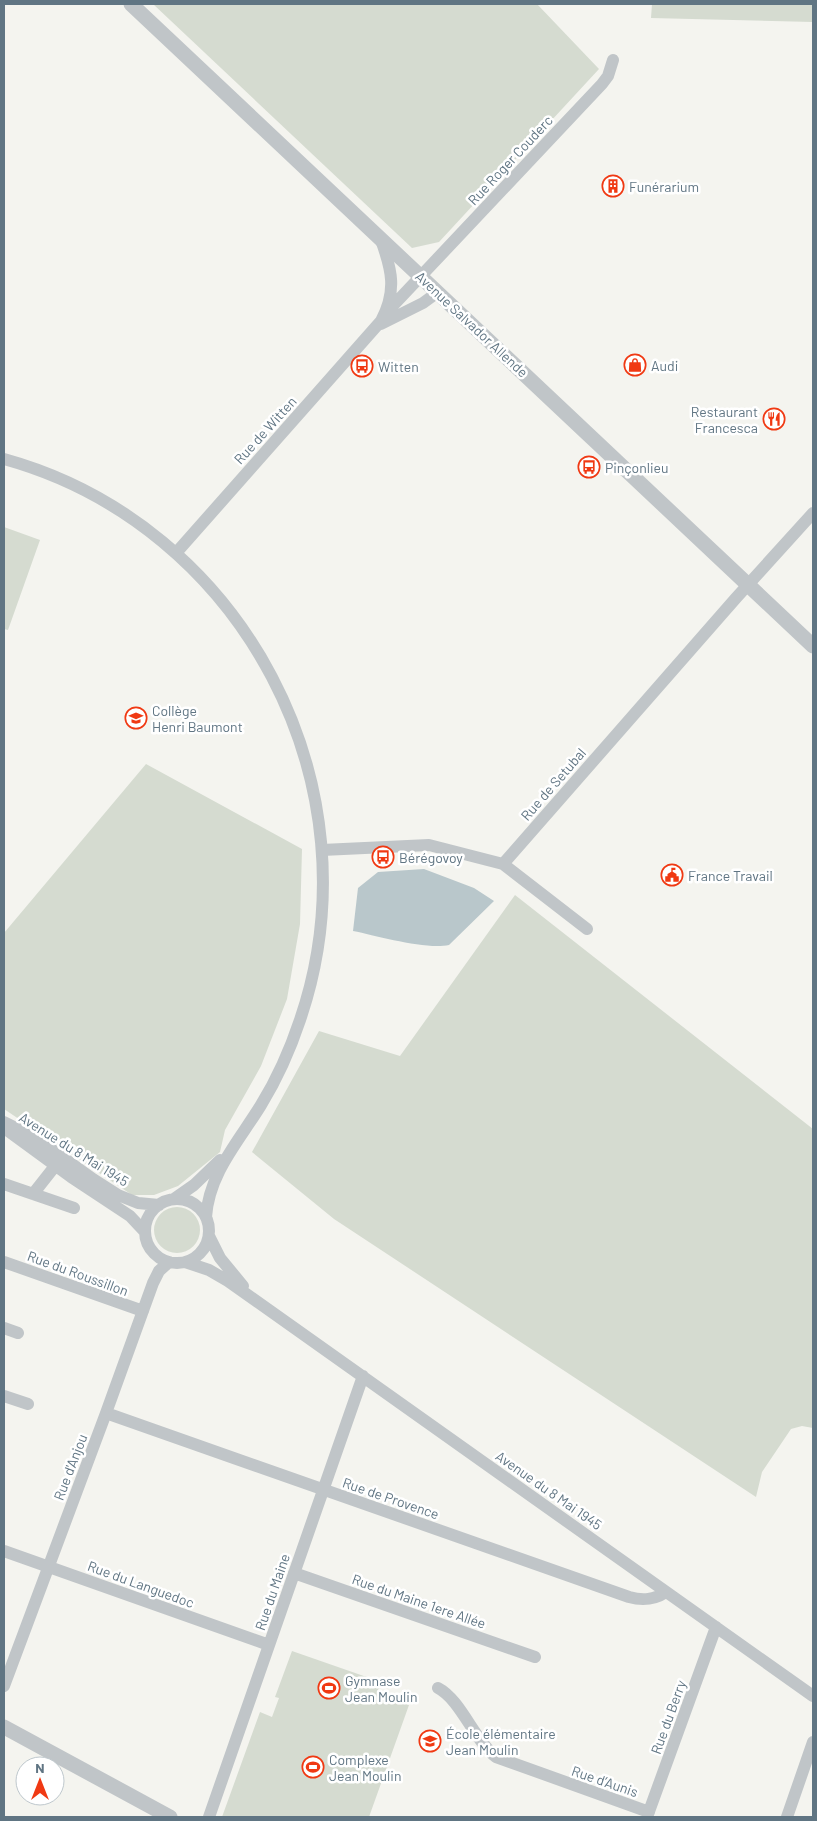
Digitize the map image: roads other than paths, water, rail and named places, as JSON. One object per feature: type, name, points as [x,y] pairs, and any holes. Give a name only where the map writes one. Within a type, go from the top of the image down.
[{"type":"street","name":"Avenue Salvador Allende","points":[[131,4],[813,646]]},
{"type":"street","name":"Rue Roger Couderc","points":[[421,277],[602,84],[608,76],[613,60]]},
{"type":"street","name":"Rue de Witten","points":[[176,553],[377,327],[390,299],[392,281],[389,261],[381,240]]},
{"type":"street","name":"Rue de Witten","points":[[384,314],[421,277]]},
{"type":"street","name":"Rue de Witten","points":[[377,327],[423,303],[438,292]]},
{"type":"street","points":[[4,459],[59,478],[104,500],[148,530],[176,553],[208,585],[233,614],[274,680],[294,724],[308,766],[317,810],[322,850],[320,930],[313,973],[306,1002],[277,1076],[262,1103],[233,1146],[215,1179],[208,1199],[206,1217]]},
{"type":"street","name":"Rue de Setubal","points":[[503,864],[747,585],[813,513]]},
{"type":"street","points":[[322,850],[429,845],[503,864],[587,929]]},
{"type":"street","name":"Avenue du 8 Mai 1945","points":[[4,1122],[36,1138],[59,1162],[124,1212],[145,1232]]},
{"type":"street","name":"Avenue du 8 Mai 1945","points":[[4,1128],[59,1162],[93,1179],[126,1199],[138,1203],[159,1204]]},
{"type":"street","points":[[174,1198],[184,1199],[201,1209],[209,1226],[209,1236],[206,1245],[194,1258],[185,1262],[169,1262],[154,1252],[147,1241],[145,1232],[147,1219],[159,1204],[174,1198],[194,1185],[233,1146]]},
{"type":"street","points":[[33,1194],[59,1162]]},
{"type":"street","points":[[4,1184],[74,1208]]},
{"type":"street","name":"Avenue du 8 Mai 1945","points":[[209,1236],[224,1263],[245,1288],[267,1308]]},
{"type":"street","name":"Rue du Roussillon","points":[[4,1262],[143,1311]]},
{"type":"street","name":"Rue d'Anjou","points":[[4,1686],[149,1292],[155,1277],[169,1262]]},
{"type":"street","name":"Avenue du 8 Mai 1945","points":[[185,1262],[217,1274],[267,1308],[813,1696]]},
{"type":"street","points":[[4,1328],[18,1333]]},
{"type":"street","name":"Rue du Maine","points":[[209,1817],[363,1376]]},
{"type":"street","points":[[4,1396],[28,1404]]},
{"type":"street","name":"Rue de Provence","points":[[106,1412],[629,1597],[645,1600],[652,1599],[666,1592]]},
{"type":"street","name":"Rue du Languedoc","points":[[4,1551],[269,1646]]},
{"type":"street","name":"Rue du Maine 1ere Allée","points":[[294,1573],[534,1657]]},
{"type":"street","name":"Rue du Berry","points":[[648,1815],[716,1627]]},
{"type":"street","name":"Rue d’Aunis","points":[[438,1688],[450,1697],[486,1748],[496,1757],[648,1815]]},
{"type":"street","points":[[4,1727],[170,1817]]},
{"type":"street","points":[[791,1816],[813,1742]]},
{"type":"place","name":"Funérarium","points":[[613,186]]},
{"type":"place","name":"Audi","points":[[635,365]]},
{"type":"place","name":"Witten","points":[[362,366]]},
{"type":"place","name":"Restaurant Francesca","points":[[774,419]]},
{"type":"place","name":"Pinçonlieu","points":[[589,467]]},
{"type":"place","name":"Collège Henri Baumont","points":[[136,718]]},
{"type":"place","name":"Bérégovoy","points":[[383,857]]},
{"type":"place","name":"France Travail","points":[[672,875]]},
{"type":"place","name":"Gymnase Jean Moulin","points":[[329,1688]]},
{"type":"place","name":"École élémentaire Jean Moulin","points":[[430,1741]]},
{"type":"place","name":"Complexe Jean Moulin","points":[[313,1767]]}]
